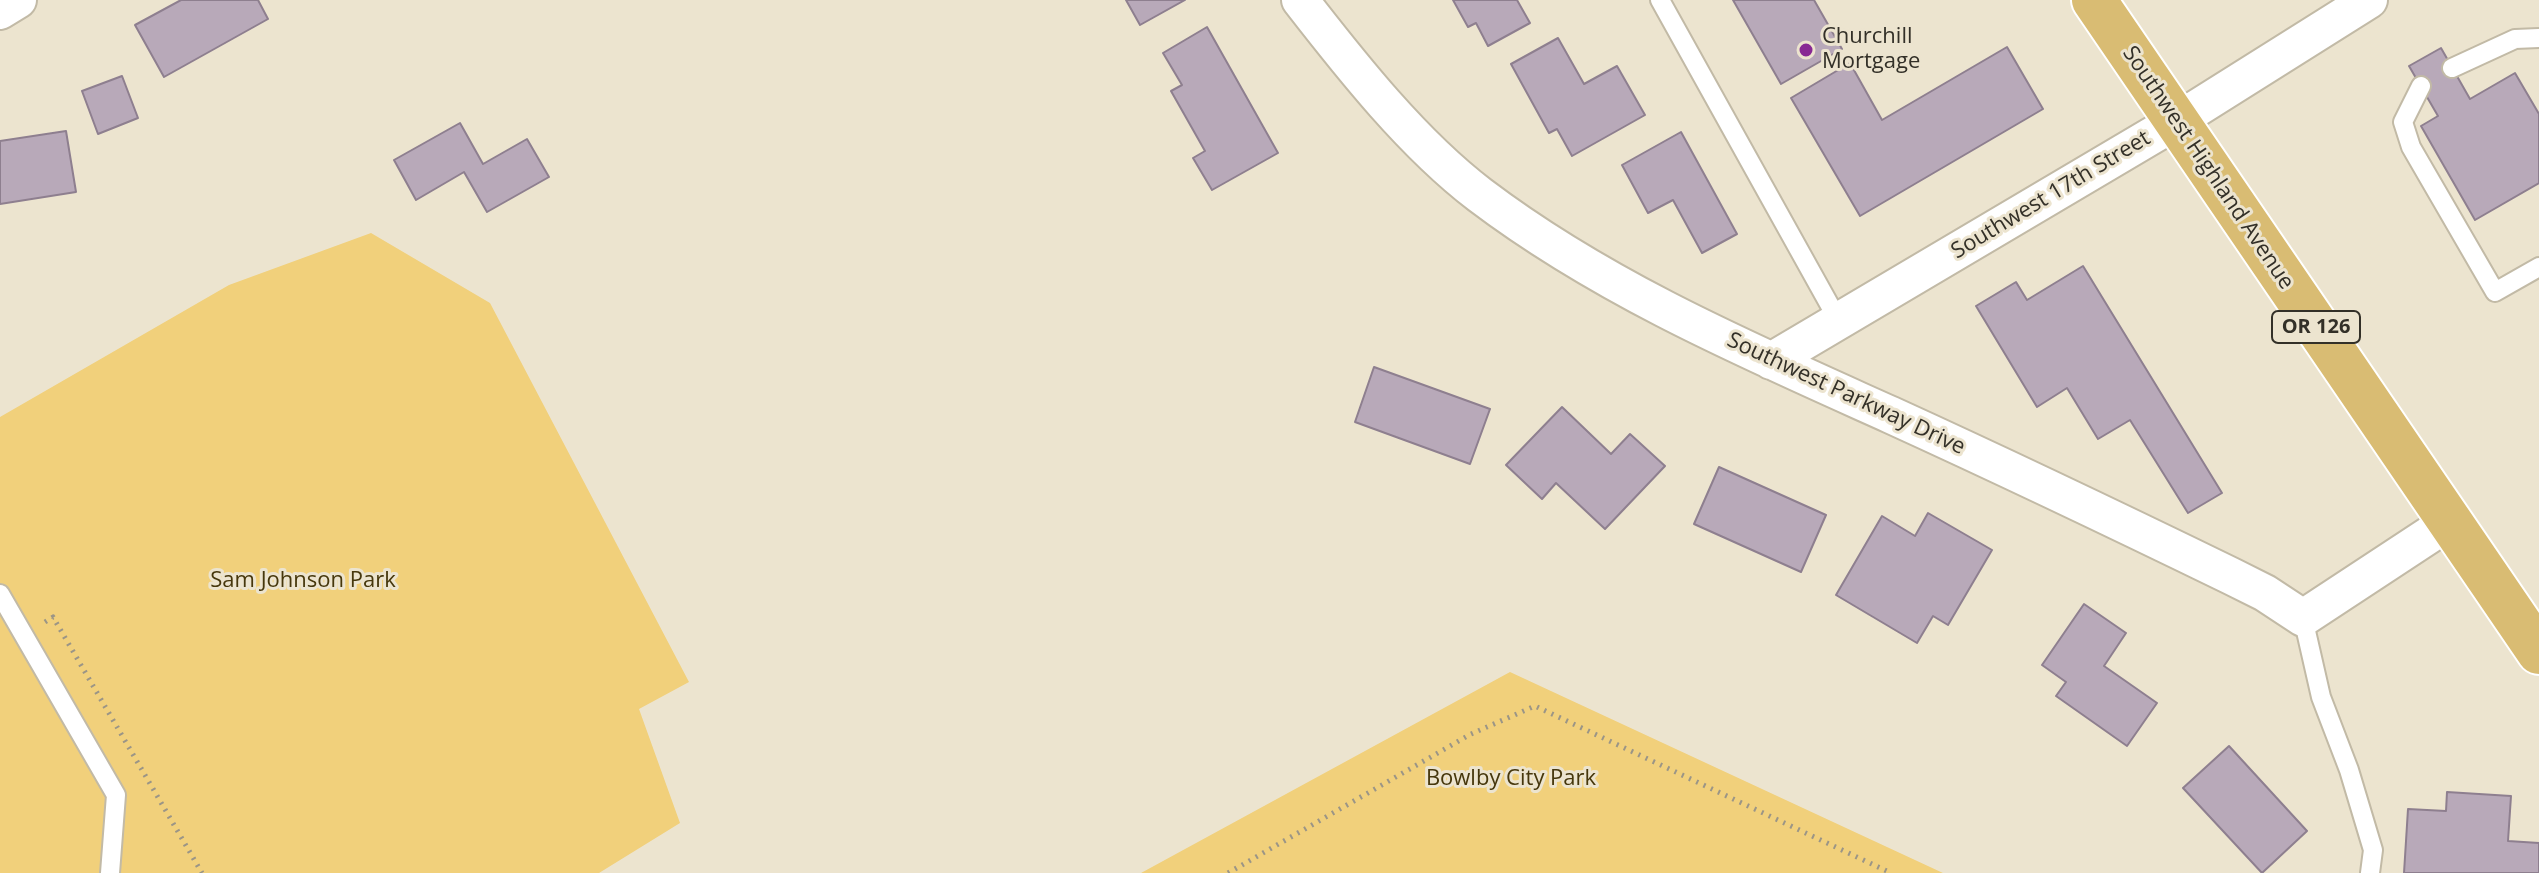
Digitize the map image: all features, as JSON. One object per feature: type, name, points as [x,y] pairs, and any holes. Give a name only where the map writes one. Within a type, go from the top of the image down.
[{"type":"highway","name":"Southwest Highland Avenue","points":[[2094,0],[2539,652]]},
{"type":"street","points":[[0,11],[18,0]]},
{"type":"street","name":"Southwest Parkway Drive","points":[[1300,0],[1409,130],[1479,195],[1611,282],[1771,361],[2012,470],[2231,576],[2265,593],[2303,618]]},
{"type":"street","name":"Southwest 17th Street","points":[[1771,361],[2175,122],[2369,0]]},
{"type":"street","points":[[2303,618],[2449,522]]},
{"type":"lane","points":[[1660,0],[1838,320]]},
{"type":"lane","points":[[2452,68],[2515,39],[2539,38]]},
{"type":"lane","points":[[2421,86],[2403,122],[2411,147],[2495,292],[2539,267]]},
{"type":"lane","points":[[0,594],[116,795],[110,873]]},
{"type":"lane","points":[[2303,618],[2321,697],[2349,770],[2373,850],[2370,873]]},
{"type":"path","points":[[1228,873],[1458,741],[1535,706],[1891,873]]},
{"type":"green space","name":"Sam Johnson Park","points":[[371,233],[490,303],[689,682],[639,709],[680,823],[599,873],[0,873],[0,417],[229,285]]},
{"type":"green space","name":"Bowlby City Park","points":[[1510,672],[1943,873],[1141,873]]},
{"type":"building","points":[[181,0],[258,0],[268,19],[164,77],[135,25]]},
{"type":"building","points":[[1126,0],[1185,0],[1140,25]]},
{"type":"building","points":[[1453,0],[1517,0],[1530,23],[1488,46],[1476,23],[1468,27]]},
{"type":"building","points":[[1733,0],[1814,0],[1842,49],[1781,84]]},
{"type":"building","points":[[1207,27],[1278,153],[1212,190],[1193,158],[1205,151],[1171,91],[1182,85],[1163,53]]},
{"type":"building","points":[[1558,38],[1584,84],[1617,66],[1645,115],[1572,156],[1557,129],[1549,133],[1511,64]]},
{"type":"building","points":[[2007,47],[2043,109],[1860,216],[1791,98],[1850,63],[1882,120]]},
{"type":"building","points":[[2441,48],[2470,99],[2515,73],[2539,114],[2539,183],[2475,220],[2421,126],[2438,116],[2409,66]]},
{"type":"building","points":[[122,76],[138,118],[98,134],[82,91]]},
{"type":"building","points":[[460,123],[483,164],[527,139],[549,177],[487,212],[464,172],[416,200],[394,160]]},
{"type":"building","points":[[66,131],[76,192],[0,204],[0,141]]},
{"type":"building","points":[[1681,132],[1737,234],[1702,253],[1673,200],[1648,213],[1622,165]]},
{"type":"building","points":[[2083,266],[2222,493],[2188,513],[2130,420],[2098,439],[2067,388],[2037,407],[1976,306],[2016,282],[2027,300]]},
{"type":"building","points":[[1374,367],[1490,409],[1470,464],[1355,422]]},
{"type":"building","points":[[1562,407],[1611,454],[1630,434],[1665,466],[1605,529],[1556,483],[1542,499],[1506,465]]},
{"type":"building","points":[[1719,467],[1826,515],[1801,572],[1694,524]]},
{"type":"building","points":[[1928,513],[1992,550],[1948,625],[1933,616],[1917,643],[1836,595],[1882,516],[1915,536]]},
{"type":"building","points":[[2084,604],[2126,633],[2104,666],[2157,703],[2127,746],[2056,696],[2066,682],[2042,665]]},
{"type":"building","points":[[2229,746],[2307,831],[2262,873],[2183,788]]},
{"type":"building","points":[[2447,792],[2511,796],[2508,841],[2539,843],[2539,873],[2404,873],[2408,809],[2446,811]]},
{"type":"place","name":"Churchill Mortgage","points":[[1806,50]]}]
